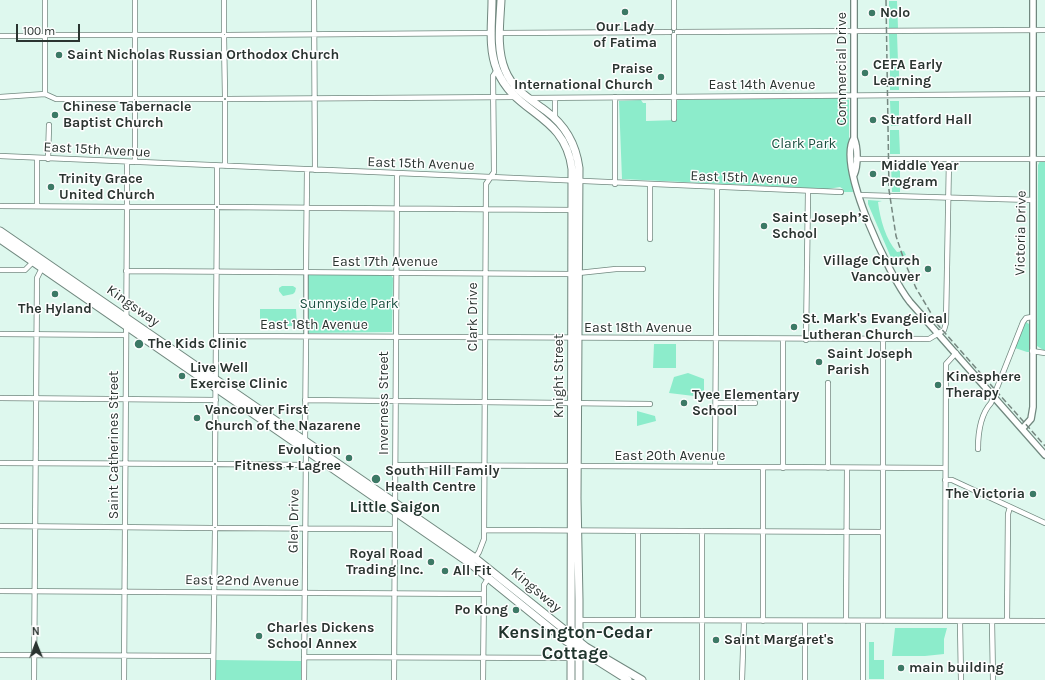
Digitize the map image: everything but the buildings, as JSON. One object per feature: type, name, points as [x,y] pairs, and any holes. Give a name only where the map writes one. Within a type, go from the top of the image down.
[{"type":"main road","name":"Clark Drive","points":[[492,0],[500,56],[505,72],[526,98]]},
{"type":"main road","name":"Clark Drive","points":[[501,0],[492,52],[497,70],[515,97]]},
{"type":"main road","name":"Knight Street","points":[[515,97],[546,119],[563,139],[571,161],[576,182]]},
{"type":"main road","name":"Knight Street","points":[[526,98],[555,118],[567,133],[578,160],[575,210],[574,530],[571,680]]},
{"type":"main road","name":"Kingsway","points":[[0,231],[395,503],[579,642],[642,680]]},
{"type":"main road","name":"Kingsway","points":[[0,239],[395,512],[473,561]]},
{"type":"main road","name":"Knight Street","points":[[574,530],[579,620],[579,680]]},
{"type":"main road","name":"Kingsway","points":[[491,575],[572,645],[628,680]]},
{"type":"street","points":[[45,0],[45,94]]},
{"type":"street","points":[[135,0],[136,162]]},
{"type":"street","points":[[224,0],[225,166]]},
{"type":"street","points":[[314,0],[315,170]]},
{"type":"street","points":[[674,0],[674,119]]},
{"type":"street","name":"Commercial Drive","points":[[854,0],[854,138],[856,143],[856,170],[854,175]]},
{"type":"street","name":"Victoria Drive","points":[[1022,430],[1029,423],[1032,414],[1034,159],[1033,0]]},
{"type":"street","points":[[0,36],[1045,30]]},
{"type":"street","name":"Clark Drive","points":[[473,561],[483,544],[484,530],[486,184],[494,172],[493,76],[497,70]]},
{"type":"street","points":[[0,97],[38,96],[45,94],[56,99],[515,97]]},
{"type":"street","name":"East 14th Avenue","points":[[526,98],[1045,94]]},
{"type":"street","points":[[615,97],[615,184]]},
{"type":"street","points":[[555,98],[555,118]]},
{"type":"street","points":[[48,158],[49,124]]},
{"type":"street","name":"Commercial Drive","points":[[854,138],[851,143],[851,170],[854,175],[858,195],[897,285],[910,302],[1022,430]]},
{"type":"street","name":"East 15th Avenue","points":[[0,156],[615,184],[841,192]]},
{"type":"street","points":[[37,158],[37,206]]},
{"type":"street","points":[[856,159],[1045,159]]},
{"type":"street","points":[[938,334],[945,327],[947,311],[949,159]]},
{"type":"street","name":"Saint Catherines Street","points":[[124,680],[127,162]]},
{"type":"street","points":[[213,680],[217,166]]},
{"type":"street","name":"Glen Drive","points":[[304,680],[307,170]]},
{"type":"street","name":"Inverness Street","points":[[394,680],[396,174]]},
{"type":"street","points":[[650,185],[650,239]]},
{"type":"street","points":[[715,467],[718,188]]},
{"type":"street","points":[[806,340],[808,192]]},
{"type":"street","points":[[858,195],[1033,200]]},
{"type":"street","points":[[0,206],[575,210]]},
{"type":"street","points":[[0,270],[26,270],[33,262]]},
{"type":"street","points":[[34,680],[37,278],[42,268]]},
{"type":"street","name":"East 17th Avenue","points":[[126,271],[575,273],[616,268],[643,269]]},
{"type":"street","points":[[978,449],[979,430],[1023,322],[1026,318],[1032,317]]},
{"type":"street","points":[[0,334],[126,335]]},
{"type":"street","name":"East 18th Avenue","points":[[216,336],[928,340],[938,334]]},
{"type":"street","points":[[783,468],[784,339]]},
{"type":"street","points":[[883,340],[883,621]]},
{"type":"street","points":[[1032,351],[1045,353]]},
{"type":"street","points":[[945,621],[946,364],[956,353]]},
{"type":"street","points":[[828,383],[828,468]]},
{"type":"street","points":[[0,398],[216,400]]},
{"type":"street","points":[[305,400],[650,404]]},
{"type":"street","points":[[716,403],[755,403]]},
{"type":"street","points":[[1022,430],[1045,455]]},
{"type":"street","points":[[0,463],[306,465]]},
{"type":"street","name":"East 20th Avenue","points":[[395,465],[945,468]]},
{"type":"street","points":[[763,468],[763,621]]},
{"type":"street","points":[[846,621],[847,468]]},
{"type":"street","points":[[945,480],[952,480],[1045,523]]},
{"type":"street","points":[[1007,621],[1008,514],[1010,507]]},
{"type":"street","points":[[0,526],[395,529]]},
{"type":"street","points":[[484,530],[882,532]]},
{"type":"street","points":[[638,531],[638,620]]},
{"type":"street","points":[[702,531],[702,680]]},
{"type":"street","points":[[483,680],[484,584],[491,575]]},
{"type":"street","name":"East 22nd Avenue","points":[[0,591],[484,594]]},
{"type":"street","points":[[579,620],[1045,621]]},
{"type":"street","points":[[742,680],[744,621]]},
{"type":"street","points":[[805,621],[805,680]]},
{"type":"street","points":[[863,621],[863,680]]},
{"type":"street","points":[[960,621],[961,680]]},
{"type":"street","points":[[992,621],[993,680]]},
{"type":"street","points":[[0,655],[213,656]]},
{"type":"street","points":[[304,657],[572,658]]},
{"type":"green space","points":[[889,1],[897,1],[898,28],[889,28]]},
{"type":"green space","points":[[889,34],[897,34],[898,62],[890,61]]},
{"type":"green space","points":[[890,65],[899,65],[899,90],[890,90]]},
{"type":"green space","name":"Clark Park","points":[[844,98],[849,100],[849,169],[853,192],[844,192],[840,187],[828,189],[622,179],[619,101],[641,100],[643,103],[646,103],[646,121],[677,120],[676,101],[680,99]]},
{"type":"green space","points":[[890,101],[899,101],[899,126],[891,126]]},
{"type":"green space","points":[[890,130],[899,130],[900,154],[890,154]]},
{"type":"green space","points":[[1040,161],[1045,161],[1045,351],[1037,346],[1038,165]]},
{"type":"green space","points":[[891,165],[900,165],[900,192],[892,192]]},
{"type":"green space","points":[[868,200],[882,201],[878,202],[880,215],[890,242],[897,252],[904,251],[906,255],[892,260],[868,204]]},
{"type":"green space","name":"Sunnyside Park","points":[[305,274],[391,275],[393,278],[392,332],[306,333]]},
{"type":"green space","points":[[282,286],[293,286],[296,288],[295,292],[293,294],[283,296],[279,291],[279,288]]},
{"type":"green space","points":[[260,309],[296,309],[297,326],[260,326]]},
{"type":"green space","points":[[1026,322],[1029,324],[1029,352],[1015,348]]},
{"type":"green space","points":[[654,344],[676,344],[676,368],[653,368]]},
{"type":"green space","points":[[688,373],[704,379],[704,395],[702,397],[669,393],[674,377]]},
{"type":"green space","points":[[637,411],[655,416],[656,421],[637,426]]},
{"type":"green space","points":[[895,628],[947,628],[944,639],[944,654],[925,656],[892,656]]},
{"type":"green space","points":[[869,642],[874,642],[874,660],[884,660],[884,679],[869,679]]},
{"type":"green space","points":[[216,660],[301,661],[301,680],[216,680]]},
{"type":"railway","points":[[886,0],[889,190],[896,236],[905,263],[916,288],[938,325],[1045,446]]},
{"type":"place","name":"Our Lady of Fatima","points":[[625,12]]},
{"type":"place","name":"Nolo","points":[[872,13]]},
{"type":"place","name":"Saint Nicholas Russian Orthodox Church","points":[[59,55]]},
{"type":"place","name":"CEFA Early Learning","points":[[865,73]]},
{"type":"place","name":"Praise International Church","points":[[661,77]]},
{"type":"place","name":"Chinese Tabernacle Baptist Church","points":[[55,115]]},
{"type":"place","name":"Stratford Hall","points":[[873,120]]},
{"type":"place","name":"Middle Year Program","points":[[873,174]]},
{"type":"place","name":"Trinity Grace United Church","points":[[51,187]]},
{"type":"place","name":"Saint Joseph’s School","points":[[764,226]]},
{"type":"place","name":"Village Church Vancouver","points":[[928,269]]},
{"type":"place","name":"The Hyland","points":[[55,294]]},
{"type":"place","name":"St. Mark's Evangelical Lutheran Church","points":[[794,327]]},
{"type":"place","name":"The Kids Clinic","points":[[139,344]]},
{"type":"place","name":"Saint Joseph Parish","points":[[819,362]]},
{"type":"place","name":"Live Well Exercise Clinic","points":[[182,376]]},
{"type":"place","name":"Kinesphere Therapy","points":[[938,385]]},
{"type":"place","name":"Tyee Elementary School","points":[[684,403]]},
{"type":"place","name":"Vancouver First Church of the Nazarene","points":[[197,418]]},
{"type":"place","name":"Evolution Fitness + Lagree","points":[[349,458]]},
{"type":"place","name":"South Hill Family Health Centre","points":[[376,479]]},
{"type":"place","name":"The Victoria","points":[[1033,494]]},
{"type":"place","name":"Royal Road Trading Inc.","points":[[431,562]]},
{"type":"place","name":"All Fit","points":[[445,571]]},
{"type":"place","name":"Po Kong","points":[[516,610]]},
{"type":"place","name":"Charles Dickens School Annex","points":[[259,636]]},
{"type":"place","name":"Saint Margaret's","points":[[716,640]]},
{"type":"place","name":"main building","points":[[901,668]]},
{"type":"district","name":"Little Saigon","points":[[395,508]]},
{"type":"district","name":"Kensington-Cedar Cottage","points":[[575,643]]}]
